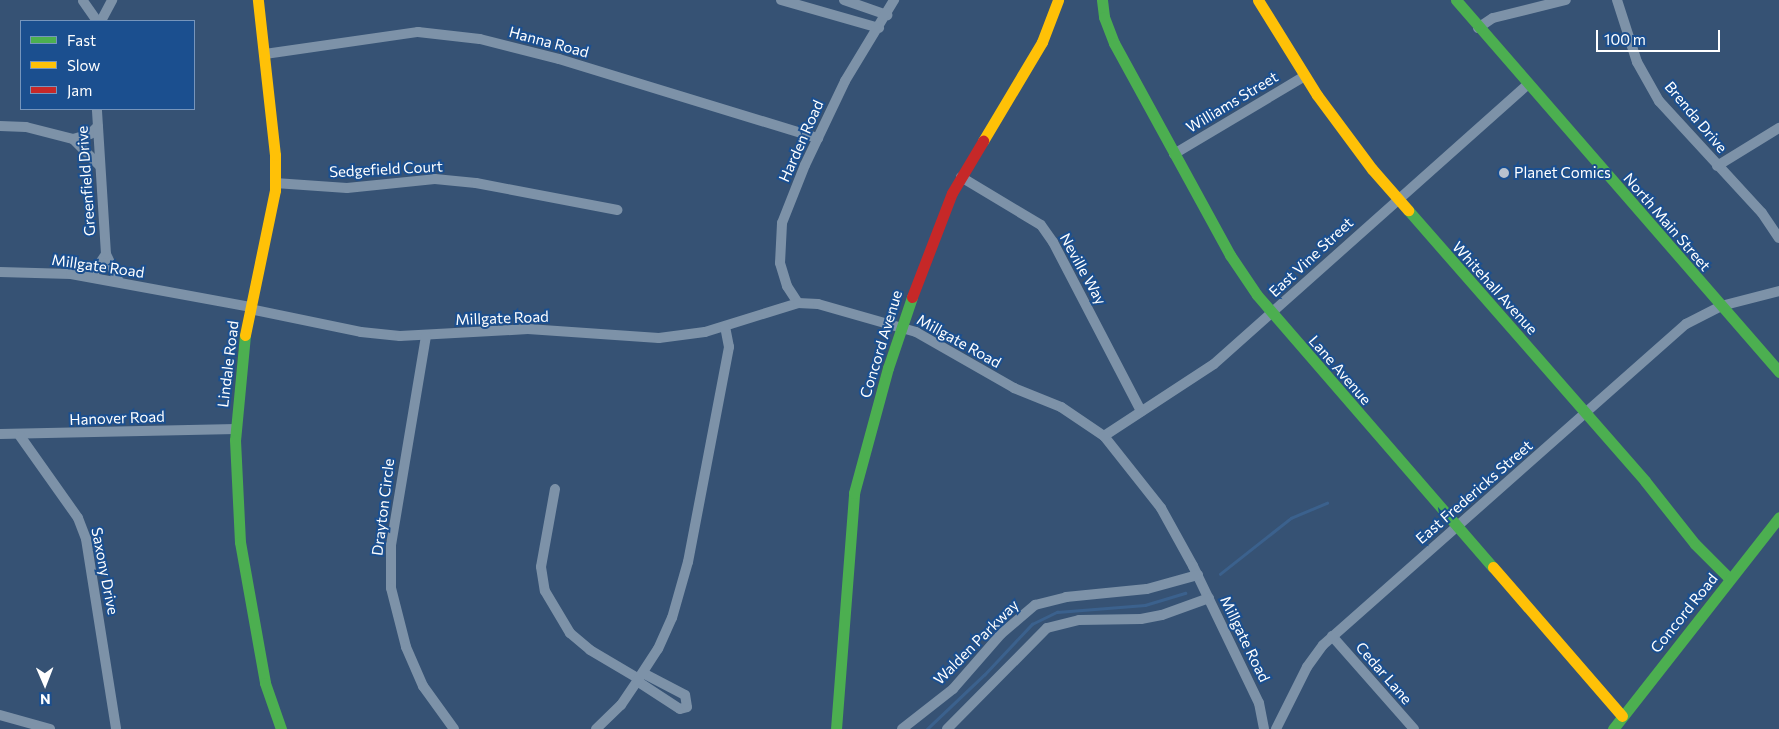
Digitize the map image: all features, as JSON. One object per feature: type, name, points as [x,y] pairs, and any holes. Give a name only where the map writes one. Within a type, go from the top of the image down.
[{"type":"street","points":[[83,0],[98,20]]},
{"type":"street","points":[[100,20],[112,0]]},
{"type":"street","name":"Lindale Road","points":[[258,0],[275,155],[275,183],[250,308],[236,429],[243,561],[265,683],[281,729]]},
{"type":"street","points":[[781,0],[879,28]]},
{"type":"street","points":[[844,0],[887,15]]},
{"type":"street","name":"Harden Road","points":[[798,303],[787,286],[780,263],[779,244],[782,223],[818,138],[845,81],[887,15],[894,0]]},
{"type":"street","name":"Concord Avenue","points":[[836,729],[854,493],[902,327],[935,234],[961,176],[1042,42],[1058,0]]},
{"type":"street","name":"Lane Avenue","points":[[1102,0],[1104,17],[1114,43],[1230,255],[1271,314],[1622,716]]},
{"type":"street","name":"Whitehall Avenue","points":[[1258,0],[1305,76],[1361,155],[1398,200],[1588,414],[1695,544],[1730,580]]},
{"type":"street","name":"North Main Street","points":[[1456,0],[1527,85],[1779,372]]},
{"type":"street","points":[[1478,28],[1493,18],[1566,0]]},
{"type":"street","name":"Brenda Drive","points":[[1618,0],[1645,80],[1659,101],[1762,213],[1779,238]]},
{"type":"street","name":"Hanna Road","points":[[265,54],[418,32],[480,39],[559,58],[818,138]]},
{"type":"street","name":"Williams Street","points":[[1174,154],[1305,76]]},
{"type":"street","name":"East Vine Street","points":[[1104,436],[1214,364],[1527,85]]},
{"type":"street","name":"Greenfield Drive","points":[[91,277],[106,254],[97,110]]},
{"type":"street","points":[[0,126],[26,127],[73,139],[99,165]]},
{"type":"street","points":[[73,139],[90,134],[98,126]]},
{"type":"street","points":[[1717,166],[1779,128]]},
{"type":"street","name":"Neville Way","points":[[961,176],[1041,225],[1053,242],[1141,411]]},
{"type":"street","name":"Sedgefield Court","points":[[275,183],[347,188],[443,180],[528,192],[617,210]]},
{"type":"street","points":[[106,254],[119,282]]},
{"type":"street","name":"Millgate Road","points":[[0,272],[91,277],[361,332],[426,336],[528,329],[658,338],[725,326],[798,303],[818,304],[902,327],[1014,388],[1060,407],[1104,436],[1161,508],[1198,575],[1259,703],[1264,729]]},
{"type":"street","name":"East Fredericks Street","points":[[1276,729],[1307,667],[1332,636],[1456,526],[1588,414],[1686,324],[1721,306],[1779,291]]},
{"type":"street","points":[[596,729],[621,705],[640,678],[672,618],[688,562],[729,347],[725,326]]},
{"type":"street","name":"Drayton Circle","points":[[426,336],[390,545],[391,588],[406,647],[423,686],[454,729]]},
{"type":"street","name":"Hanover Road","points":[[0,434],[20,436],[236,429]]},
{"type":"street","name":"Saxony Drive","points":[[20,436],[78,518],[86,539],[116,729]]},
{"type":"street","points":[[555,489],[541,567],[545,591],[570,633],[590,650],[640,678]]},
{"type":"street","name":"Concord Road","points":[[1612,729],[1779,517]]},
{"type":"street","name":"Walden Parkway","points":[[902,729],[953,689],[1001,634],[1036,605],[1066,597],[1148,589],[1198,575]]},
{"type":"street","points":[[947,729],[1048,628],[1080,620],[1155,616],[1209,598]]},
{"type":"street","name":"Cedar Lane","points":[[1332,636],[1414,729]]},
{"type":"street","points":[[0,715],[50,729]]},
{"type":"waterway","points":[[1220,574],[1291,518],[1327,503]]},
{"type":"waterway","points":[[927,729],[984,675],[1032,624],[1057,612],[1145,605],[1185,593]]},
{"type":"traffic: fast","points":[[1102,0],[1104,17],[1114,43],[1230,255],[1257,295],[1493,567]]},
{"type":"traffic: fast","points":[[1456,0],[1779,372]]},
{"type":"traffic: fast","points":[[1408,210],[1645,481],[1695,544],[1730,579]]},
{"type":"traffic: fast","points":[[836,729],[854,493],[888,368],[912,297]]},
{"type":"traffic: fast","points":[[245,335],[235,440],[240,542],[265,683],[281,729]]},
{"type":"traffic: fast","points":[[1613,729],[1779,517]]},
{"type":"traffic: slow","points":[[245,335],[275,190],[275,155],[258,0]]},
{"type":"traffic: slow","points":[[983,141],[1042,42],[1058,0]]},
{"type":"traffic: slow","points":[[1258,0],[1317,95],[1372,169],[1408,210]]},
{"type":"traffic: slow","points":[[1493,567],[1622,716]]},
{"type":"traffic: jam","points":[[912,297],[952,193],[983,141]]},
{"type":"place","name":"Planet Comics","points":[[1504,173]]}]
